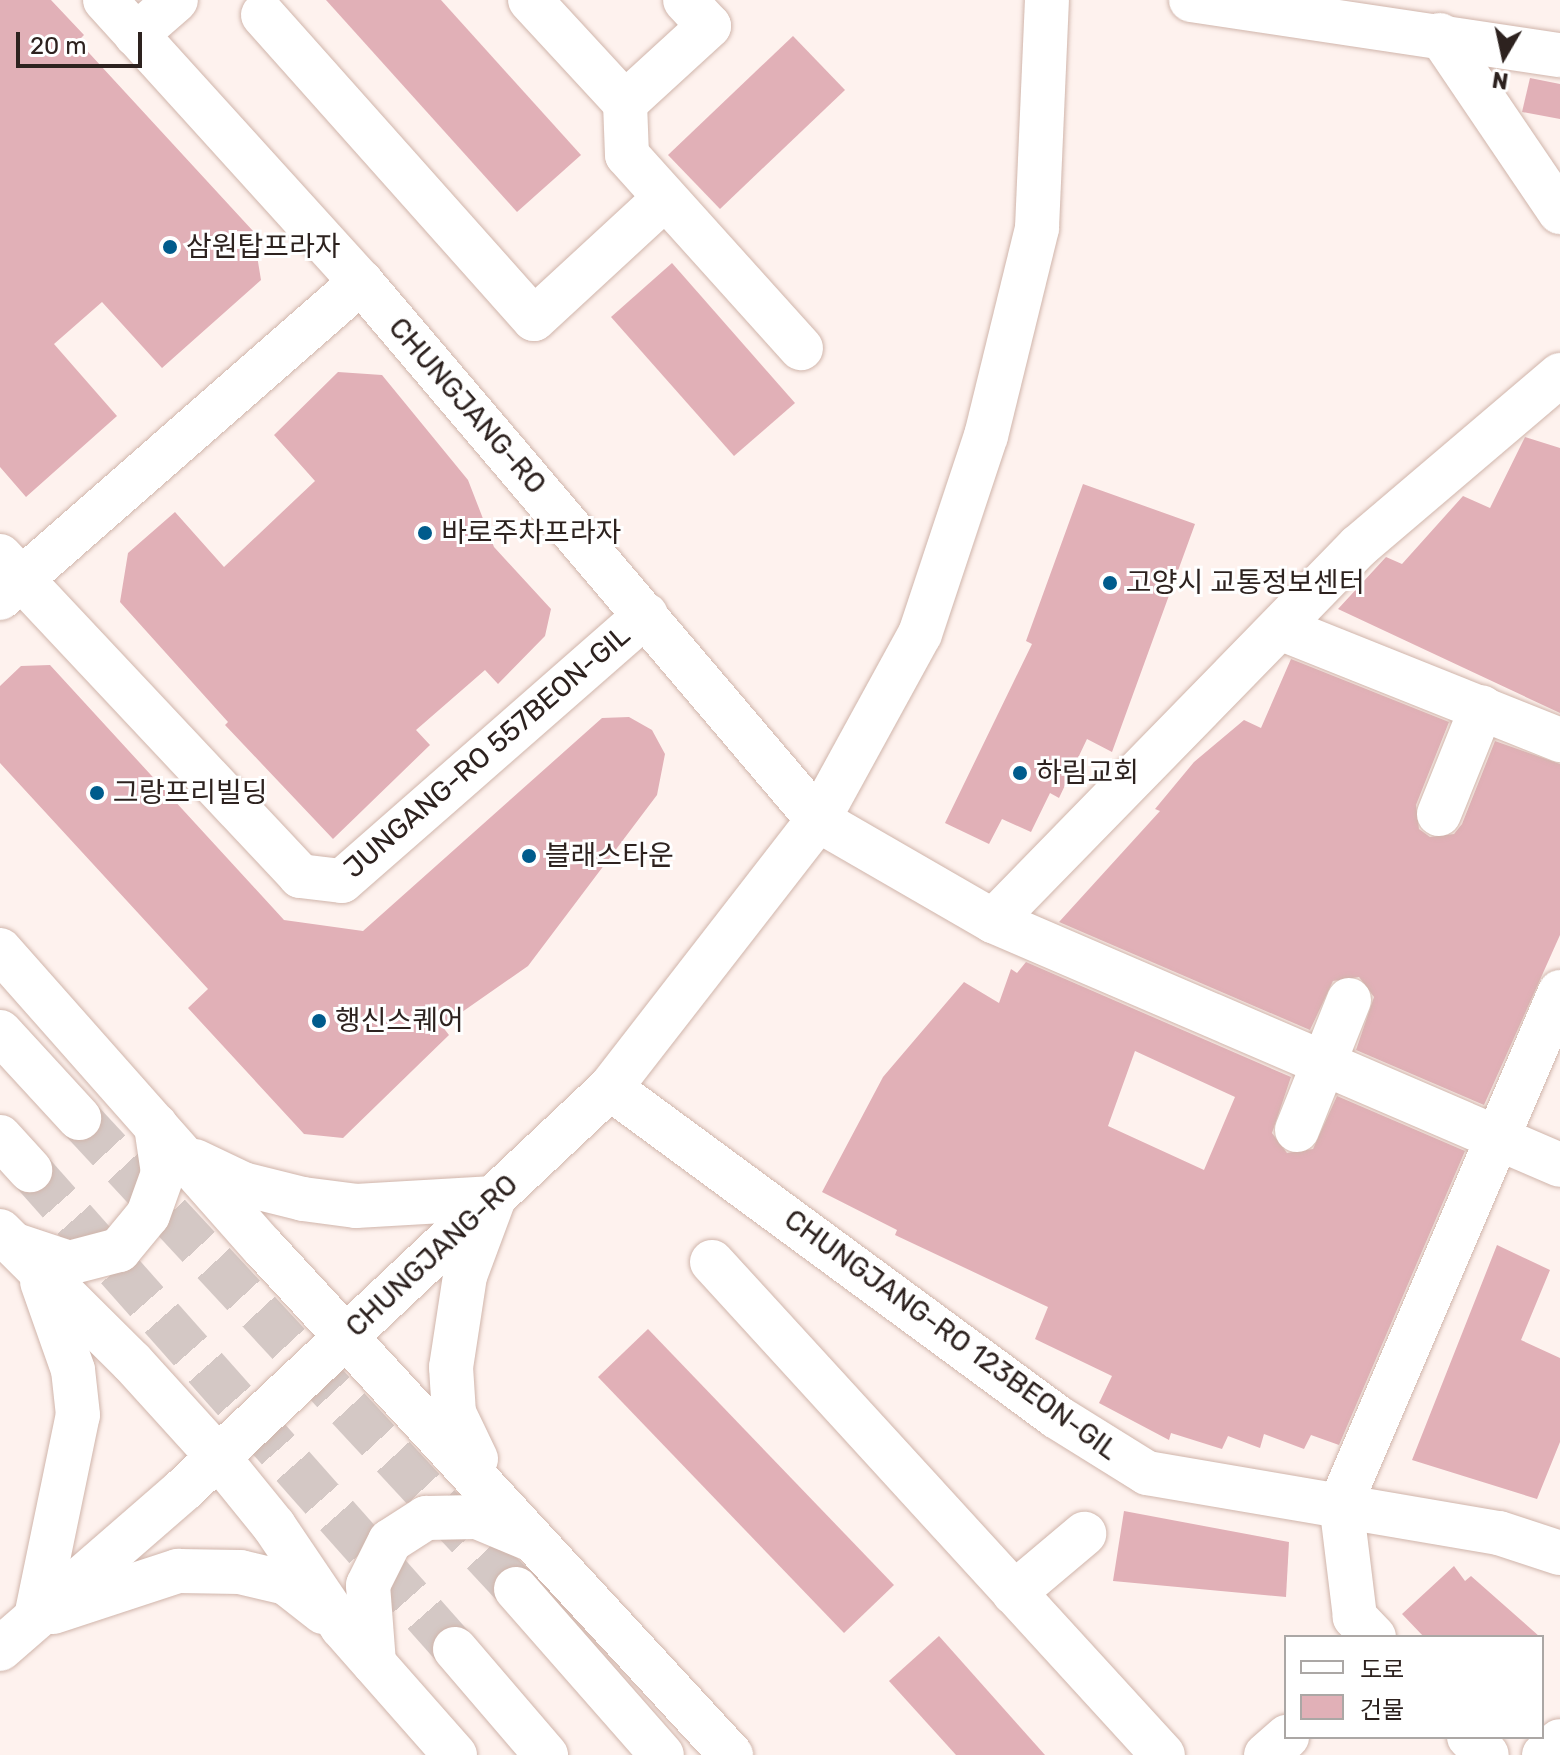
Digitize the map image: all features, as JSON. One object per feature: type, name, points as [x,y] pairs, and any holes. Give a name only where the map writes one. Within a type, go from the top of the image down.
[{"type":"street","name":"CHUNGJANG-RO","points":[[105,0],[361,282],[818,820]]},
{"type":"street","points":[[136,35],[176,0]]},
{"type":"street","points":[[530,0],[625,103],[627,155],[801,348]]},
{"type":"street","points":[[625,103],[709,26],[685,0]]},
{"type":"street","name":"CHUNGJANG-RO","points":[[0,1649],[218,1457],[610,1088],[818,820],[920,634],[986,436],[1037,228],[1047,0]]},
{"type":"street","points":[[1191,0],[1560,55]]},
{"type":"street","points":[[263,15],[534,319],[665,198]]},
{"type":"street","points":[[1440,35],[1560,212]]},
{"type":"street","name":"JUNGANG-RO 557BEON-GIL","points":[[361,282],[7,578],[300,876],[342,881],[646,615]]},
{"type":"street","points":[[993,921],[1359,546],[1560,375]]},
{"type":"street","points":[[1280,628],[1560,740]]},
{"type":"street","points":[[1439,814],[1482,707]]},
{"type":"street","points":[[818,820],[993,921],[1560,1165]]},
{"type":"street","points":[[0,950],[169,1140],[731,1755]]},
{"type":"street","points":[[1372,1635],[1355,1617],[1341,1503],[1560,992]]},
{"type":"street","points":[[1297,1130],[1349,1000]]},
{"type":"street","points":[[0,1032],[79,1118]]},
{"type":"street","name":"CHUNGJANG-RO 123BEON-GIL","points":[[610,1088],[1057,1417],[1147,1473],[1341,1503],[1499,1533],[1560,1553]]},
{"type":"street","points":[[0,1137],[30,1170]]},
{"type":"street","points":[[169,1140],[243,1184],[303,1199],[356,1206],[494,1198],[465,1276],[451,1367],[454,1413],[490,1488]]},
{"type":"street","points":[[17,1248],[69,1263],[119,1250],[148,1215],[163,1173],[169,1140]]},
{"type":"street","points":[[17,1248],[132,1362],[218,1457],[274,1526],[342,1627],[455,1755]]},
{"type":"street","points":[[17,1248],[73,1370],[78,1415],[36,1617],[178,1571],[240,1572],[286,1583],[342,1627]]},
{"type":"street","points":[[712,1262],[1163,1755]]},
{"type":"street","points":[[374,1663],[368,1585],[390,1541],[426,1518],[477,1517],[540,1543]]},
{"type":"street","points":[[1014,1593],[1084,1534]]},
{"type":"street","points":[[516,1589],[662,1755]]},
{"type":"street","points":[[455,1649],[546,1755]]},
{"type":"street","points":[[1266,1755],[1285,1739]]},
{"type":"street","points":[[1471,1739],[1487,1755]]},
{"type":"street","points":[[1544,1755],[1560,1741]]},
{"type":"building","points":[[0,0],[51,0],[84,35],[78,41],[253,231],[261,280],[162,368],[102,302],[54,344],[117,416],[26,497],[0,467]]},
{"type":"building","points":[[326,0],[441,0],[581,155],[517,212]]},
{"type":"building","points":[[793,36],[845,90],[720,209],[668,155]]},
{"type":"building","points":[[1530,78],[1560,84],[1560,119],[1522,112]]},
{"type":"building","points":[[672,263],[795,403],[734,456],[611,317]]},
{"type":"building","points":[[338,372],[382,375],[468,480],[494,547],[551,609],[545,636],[498,684],[485,670],[416,730],[430,745],[333,839],[225,725],[228,722],[120,602],[128,553],[175,512],[224,567],[315,481],[274,435]]},
{"type":"building","points":[[1525,437],[1560,448],[1560,713],[1338,609],[1386,557],[1402,564],[1463,496],[1490,508]]},
{"type":"building","points":[[1083,484],[1195,524],[1112,752],[1087,739],[1059,798],[1050,793],[1031,832],[1002,819],[989,844],[945,823],[1032,644],[1026,641]]},
{"type":"building","points":[[1291,659],[1449,722],[1416,805],[1419,829],[1430,837],[1454,834],[1462,824],[1495,741],[1560,764],[1560,935],[1484,1105],[1356,1050],[1374,997],[1359,977],[1333,981],[1310,1030],[1059,922],[1160,811],[1155,809],[1194,762],[1244,720],[1261,728]]},
{"type":"building","points":[[50,665],[284,920],[363,931],[602,718],[629,717],[652,730],[665,754],[657,795],[528,966],[442,1026],[449,1035],[343,1138],[304,1134],[188,1008],[208,989],[0,763],[0,686],[21,666]]},
{"type":"building","points":[[1026,962],[1291,1077],[1272,1133],[1287,1153],[1313,1149],[1337,1096],[1465,1151],[1339,1445],[1311,1435],[1304,1449],[1264,1434],[1260,1448],[1228,1436],[1222,1449],[1171,1433],[1169,1440],[1099,1403],[1112,1376],[1035,1339],[1048,1307],[895,1235],[897,1230],[822,1192],[883,1077],[964,982],[999,1003],[1011,969],[1017,973]],"holes":[[[1135,1051],[1235,1097],[1204,1170],[1108,1126]]]},
{"type":"building","points":[[1497,1245],[1550,1270],[1521,1340],[1560,1358],[1560,1442],[1537,1499],[1412,1460]]},
{"type":"building","points":[[648,1329],[894,1585],[844,1633],[598,1377]]},
{"type":"building","points":[[1124,1511],[1289,1542],[1286,1597],[1113,1581]]},
{"type":"building","points":[[1454,1566],[1465,1581],[1471,1576],[1538,1635],[1422,1635],[1402,1614]]},
{"type":"building","points":[[939,1636],[1045,1755],[956,1755],[889,1681]]},
{"type":"tunnel","points":[[79,1118],[516,1589]]},
{"type":"tunnel","points":[[30,1170],[455,1649]]},
{"type":"place","name":"삼원탑프라자","points":[[170,247]]},
{"type":"place","name":"바로주차프라자","points":[[425,533]]},
{"type":"place","name":"고양시 교통정보센터","points":[[1110,583]]},
{"type":"place","name":"하림교회","points":[[1020,773]]},
{"type":"place","name":"그랑프리빌딩","points":[[97,793]]},
{"type":"place","name":"블래스타운","points":[[529,856]]},
{"type":"place","name":"행신스퀘어","points":[[319,1021]]}]
